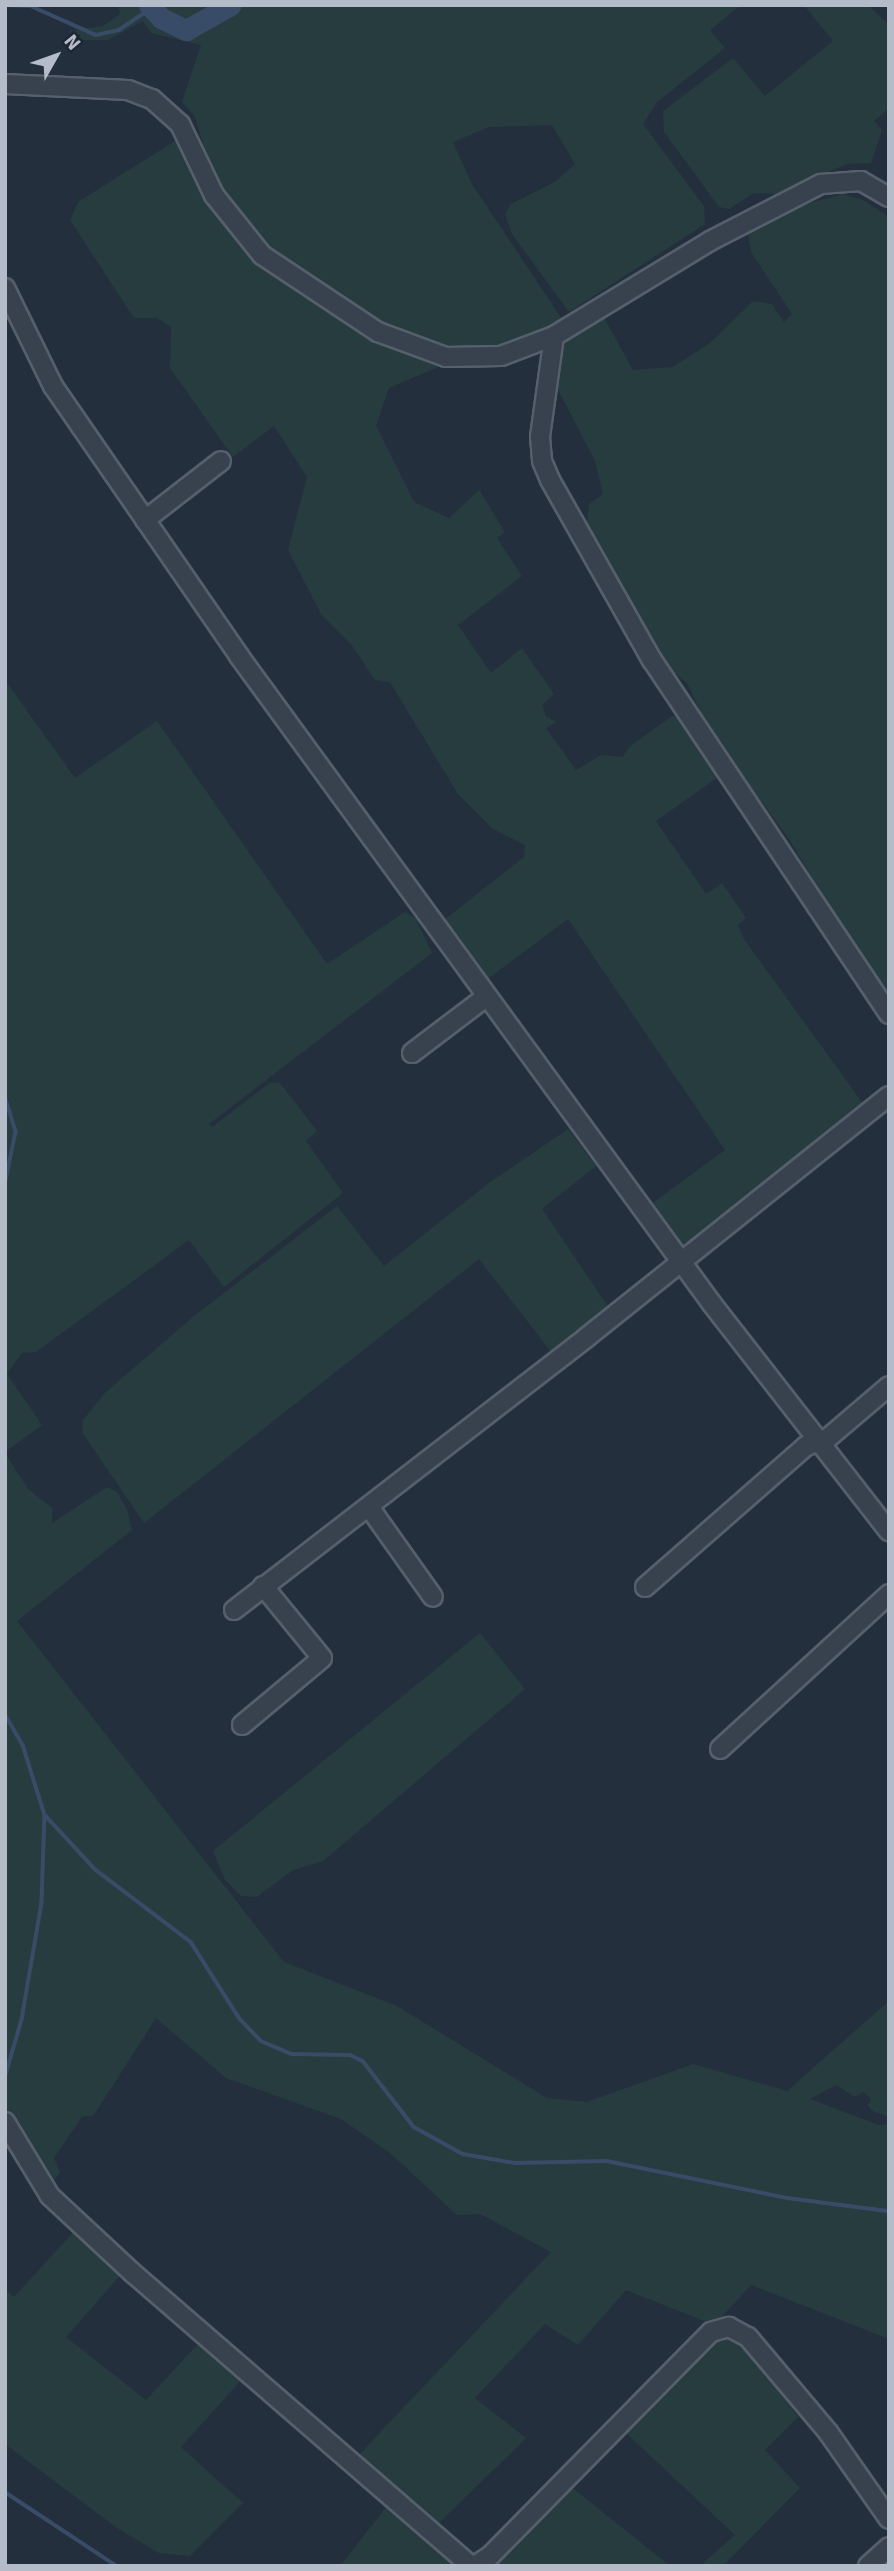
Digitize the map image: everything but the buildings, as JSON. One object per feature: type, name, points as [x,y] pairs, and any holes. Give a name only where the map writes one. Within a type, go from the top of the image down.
[{"type":"street","points":[[5,84],[115,89],[152,99],[180,124],[219,203],[262,255],[378,332],[432,354],[468,359],[501,356],[554,335],[710,240],[811,188],[849,180],[889,197]]},
{"type":"street","points":[[5,288],[53,386],[145,520],[681,1261],[889,1531]]},
{"type":"street","points":[[554,335],[540,437],[542,461],[550,480],[652,660],[889,1014]]},
{"type":"street","points":[[145,520],[221,461]]},
{"type":"street","points":[[412,1053],[487,996]]},
{"type":"street","points":[[234,1610],[369,1507],[889,1096]]},
{"type":"street","points":[[645,1587],[806,1446],[819,1443],[889,1386]]},
{"type":"street","points":[[369,1507],[433,1597]]},
{"type":"street","points":[[242,1725],[322,1658],[263,1586]]},
{"type":"street","points":[[720,1749],[889,1594]]},
{"type":"street","points":[[5,2122],[50,2196],[134,2274],[473,2566],[490,2556],[711,2332],[729,2327],[748,2337],[828,2432],[889,2519]]},
{"type":"street","points":[[868,2566],[889,2547]]},
{"type":"green space","points":[[118,5],[741,5],[710,30],[725,48],[657,102],[643,124],[704,206],[705,224],[569,312],[512,234],[505,214],[511,204],[555,182],[575,164],[552,125],[489,127],[453,142],[472,184],[564,322],[520,342],[476,351],[419,342],[414,357],[443,365],[389,388],[376,426],[414,502],[449,518],[479,490],[505,532],[497,538],[522,576],[458,625],[491,673],[522,648],[554,694],[542,705],[546,716],[556,722],[546,728],[576,770],[601,755],[623,757],[629,747],[672,716],[680,718],[721,775],[656,821],[706,894],[722,883],[746,918],[738,925],[744,939],[864,1105],[689,1247],[682,1249],[650,1205],[725,1150],[568,919],[486,980],[444,920],[524,857],[525,845],[493,829],[458,794],[390,682],[375,680],[351,644],[321,614],[288,550],[307,477],[274,426],[233,457],[170,368],[171,327],[157,318],[134,318],[70,220],[78,202],[178,139],[200,188],[235,239],[260,265],[289,284],[286,266],[258,243],[236,215],[211,171],[195,117],[182,102],[201,45],[151,33],[143,21],[108,40],[79,40],[69,31],[103,26],[120,14]]},
{"type":"green space","points":[[804,5],[868,5],[889,25],[889,108],[874,121],[882,130],[871,163],[847,164],[776,194],[754,193],[729,209],[719,207],[664,132],[663,111],[733,58],[765,96],[833,41]]},
{"type":"green space","points":[[843,194],[863,200],[889,217],[889,992],[836,918],[789,839],[711,733],[687,683],[670,669],[635,615],[587,523],[589,504],[603,494],[595,461],[554,382],[560,345],[604,318],[633,370],[673,367],[710,343],[753,301],[772,304],[784,322],[792,314],[751,252],[748,235],[765,221],[782,217],[793,208]]},
{"type":"green space","points":[[5,680],[75,778],[157,721],[327,964],[405,912],[416,919],[432,953],[209,1124],[212,1127],[271,1082],[280,1083],[317,1131],[306,1141],[343,1193],[224,1287],[189,1240],[36,1352],[22,1353],[7,1374],[42,1425],[5,1452]]},
{"type":"green space","points":[[568,1129],[596,1166],[542,1209],[611,1311],[552,1353],[479,1259],[144,1523],[82,1432],[83,1420],[106,1392],[193,1317],[337,1206],[384,1266],[489,1183]]},
{"type":"green space","points":[[5,1453],[28,1489],[52,1508],[52,1523],[107,1487],[117,1492],[127,1509],[132,1530],[17,1621],[284,1962],[397,2006],[547,2098],[587,2102],[693,2064],[787,2091],[889,2001],[889,2117],[873,2111],[868,2106],[871,2099],[863,2092],[855,2097],[836,2085],[810,2099],[879,2125],[889,2124],[889,2339],[751,2285],[714,2325],[626,2290],[578,2345],[545,2324],[475,2398],[526,2438],[437,2525],[355,2459],[551,2252],[480,2214],[457,2215],[390,2153],[341,2119],[226,2078],[156,2018],[94,2115],[82,2117],[54,2158],[60,2172],[51,2185],[9,2123],[5,2141]]},
{"type":"green space","points":[[480,1633],[525,1689],[323,1861],[293,1870],[257,1897],[241,1896],[225,1880],[213,1851]]},
{"type":"green space","points":[[78,2227],[125,2270],[66,2337],[146,2400],[197,2345],[204,2343],[243,2378],[181,2447],[243,2503],[190,2556],[159,2553],[117,2528],[5,2444],[5,2290],[14,2297]]},
{"type":"green space","points":[[717,2334],[737,2336],[798,2417],[765,2450],[800,2488],[723,2566],[700,2566],[735,2535],[624,2431]]},
{"type":"green space","points":[[570,2486],[670,2566],[492,2566]]},
{"type":"green space","points":[[387,2506],[453,2566],[340,2566]]},
{"type":"waterway","points":[[5,5],[31,6],[96,35],[119,30],[150,9]]},
{"type":"waterway","points":[[149,5],[161,18],[186,30],[231,5]]},
{"type":"waterway","points":[[5,1096],[16,1132],[5,1185]]},
{"type":"waterway","points":[[5,1714],[23,1745],[45,1815],[42,1903],[22,2020],[5,2078]]},
{"type":"waterway","points":[[45,1815],[96,1870],[191,1942],[240,2019],[261,2041],[292,2054],[350,2055],[363,2061],[414,2127],[463,2154],[515,2163],[607,2161],[787,2198],[889,2211]]},
{"type":"waterway","points":[[5,2492],[117,2566]]}]
